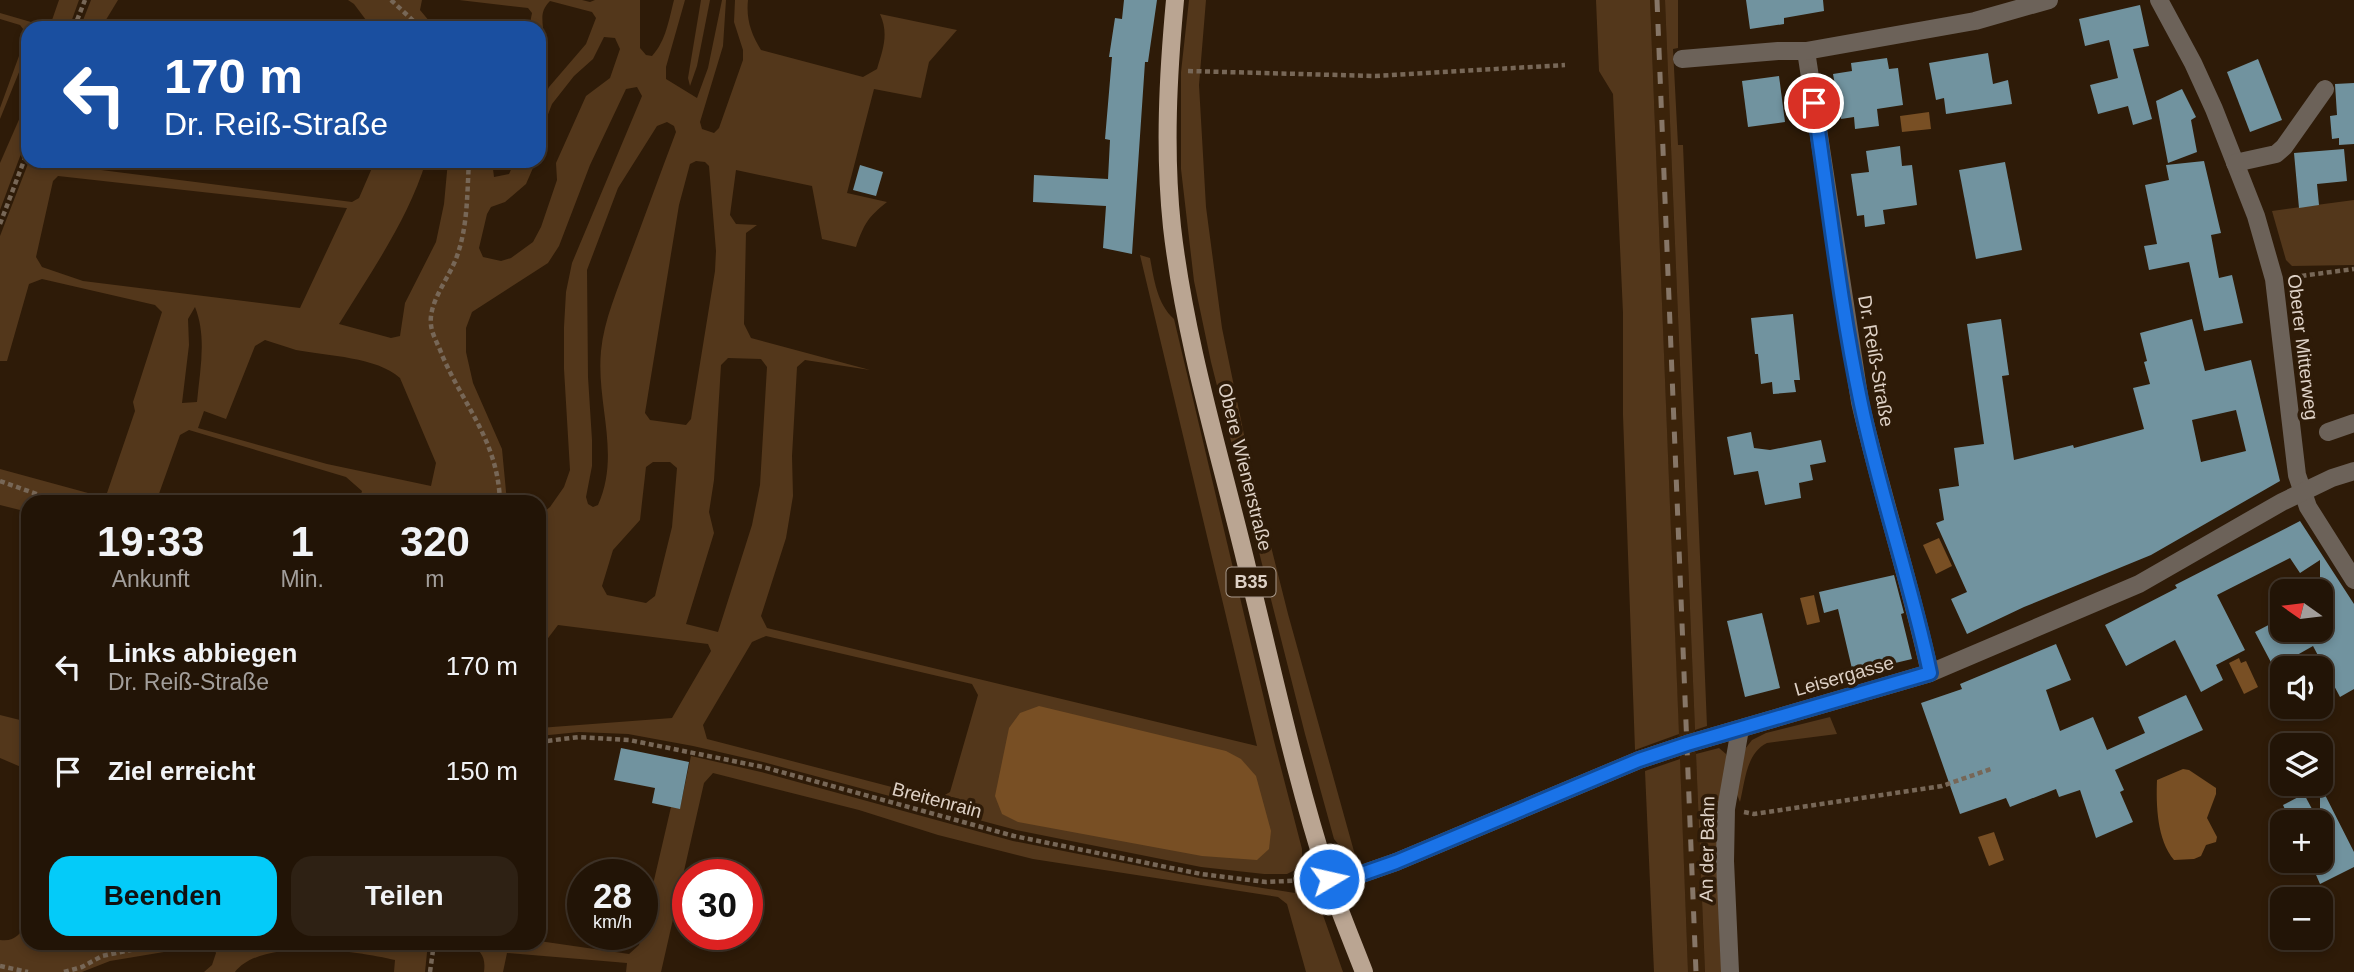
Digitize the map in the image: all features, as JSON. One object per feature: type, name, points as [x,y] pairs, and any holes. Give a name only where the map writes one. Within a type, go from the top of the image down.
[{"type":"main road","name":"Obere Wienerstraße","points":[[1175,0],[1168,71],[1168,169],[1172,227],[1180,282],[1283,711],[1329,879],[1364,972]]},
{"type":"street","points":[[1682,58],[1806,51],[1975,21],[2049,0]]},
{"type":"street","name":"Oberer Mitterweg","points":[[2159,0],[2199,74],[2256,216],[2274,279],[2301,492],[2308,508],[2354,580]]},
{"type":"street","name":"Dr. Reiß-Straße","points":[[1806,51],[1860,402],[1930,673]]},
{"type":"street","points":[[2235,163],[2276,154],[2284,147],[2325,89]]},
{"type":"street","points":[[2328,432],[2354,424]]},
{"type":"street","name":"Leisergasse","points":[[1329,879],[1356,876],[1396,862],[1639,760],[1930,673],[2139,584],[2301,492],[2354,471]]},
{"type":"street","name":"An der Bahn","points":[[1730,972],[1725,861],[1726,809],[1740,729]]},
{"type":"path","points":[[77,21],[85,0]]},
{"type":"path","points":[[391,0],[414,21]]},
{"type":"path","points":[[1168,71],[1375,76],[1565,65]]},
{"type":"path","points":[[0,224],[21,168]]},
{"type":"path","points":[[469,168],[466,218],[457,257],[430,316],[431,327],[449,369],[488,443],[498,472],[500,495]]},
{"type":"path","points":[[2274,279],[2354,269]]},
{"type":"path","points":[[0,481],[39,495]]},
{"type":"path","name":"Breitenrain","points":[[546,741],[579,737],[629,740],[763,767],[1014,836],[1201,874],[1266,882],[1329,879]]},
{"type":"path","points":[[1726,809],[1754,814],[1929,788],[1991,769]]},
{"type":"path","points":[[64,972],[82,967],[102,956],[131,950]]},
{"type":"path","points":[[430,972],[433,950]]},
{"type":"path","points":[[0,966],[28,972]]},
{"type":"shaded area","points":[[59,0],[79,0],[72,21],[52,21]]},
{"type":"shaded area","points":[[91,0],[118,0],[105,21],[83,21]]},
{"type":"shaded area","points":[[348,0],[422,0],[420,10],[429,21],[367,21]]},
{"type":"shaded area","points":[[459,0],[640,0],[640,48],[646,55],[652,56],[664,37],[674,0],[685,0],[666,67],[666,79],[697,98],[708,68],[722,0],[726,0],[723,46],[700,122],[702,129],[714,133],[719,128],[743,60],[743,50],[734,22],[735,0],[748,0],[750,26],[761,50],[863,77],[877,69],[881,55],[885,35],[880,14],[957,30],[929,62],[921,98],[874,89],[847,193],[887,202],[867,222],[856,247],[822,239],[812,186],[736,170],[730,215],[736,224],[757,225],[746,233],[744,324],[751,338],[870,370],[805,360],[797,367],[792,456],[793,496],[786,538],[761,616],[767,628],[1257,746],[1140,255],[1150,258],[1160,299],[1174,319],[1302,849],[1299,868],[1287,874],[1264,874],[1201,867],[1016,830],[763,762],[693,746],[628,734],[579,732],[546,735],[546,727],[672,718],[711,651],[708,644],[558,625],[546,641],[546,510],[564,487],[570,470],[564,369],[566,292],[572,263],[642,96],[637,87],[626,89],[590,165],[559,246],[548,263],[472,312],[466,328],[466,352],[473,383],[502,449],[506,495],[361,495],[362,491],[346,477],[189,430],[180,435],[159,495],[102,495],[107,493],[135,411],[133,402],[162,312],[155,305],[42,279],[29,284],[7,361],[0,361],[0,236],[26,168],[86,168],[352,202],[359,198],[372,168],[423,168],[399,225],[339,324],[391,338],[400,336],[405,303],[436,242],[444,204],[447,168],[494,168],[494,177],[509,174],[512,168],[533,168],[526,184],[505,202],[491,207],[487,214],[479,248],[483,257],[501,261],[511,258],[533,242],[541,227],[557,180],[556,163],[586,96],[610,78],[620,49],[615,38],[604,37],[593,59],[574,76],[552,104],[546,120],[546,93],[586,44],[596,18],[592,12],[550,1],[545,7],[543,21],[530,21],[532,13],[528,8]],"holes":[[[667,122],[674,126],[676,132],[605,328],[600,371],[608,447],[607,466],[605,486],[598,505],[593,507],[588,504],[586,497],[592,466],[587,270],[618,188],[657,126]],[[696,161],[705,162],[709,166],[716,251],[691,419],[686,425],[650,420],[645,413],[679,205],[690,164]],[[58,176],[347,208],[300,308],[83,281],[42,267],[36,257],[53,181]],[[195,307],[201,330],[201,366],[197,402],[182,403],[189,345],[188,319]],[[265,340],[296,350],[365,361],[400,378],[436,463],[431,486],[327,464],[198,428],[204,411],[226,419],[255,346]],[[728,358],[761,359],[767,367],[760,485],[752,525],[718,632],[686,624],[714,533],[709,512],[714,480],[721,365]],[[653,462],[670,462],[677,468],[672,527],[655,596],[646,603],[607,595],[602,586],[613,550],[640,520],[646,467]],[[766,636],[972,684],[978,695],[950,792],[938,799],[707,739],[703,725],[752,642]]]},
{"type":"shaded area","points":[[701,0],[710,0],[697,66],[690,86],[688,78]]},
{"type":"shaded area","points":[[1189,0],[1206,0],[1199,85],[1206,207],[1222,328],[1249,459],[1288,614],[1355,855],[1342,849],[1334,839],[1211,362],[1194,281],[1181,169],[1181,72]]},
{"type":"shaded area","points":[[1596,0],[1650,0],[1679,734],[1635,750],[1623,415],[1623,313],[1613,94],[1599,71]]},
{"type":"shaded area","points":[[1650,0],[1665,0],[1705,972],[1688,972]]},
{"type":"shaded area","points":[[1665,0],[1678,0],[1678,48],[1673,49],[1678,145],[1683,145],[1707,726],[1695,730]]},
{"type":"shaded area","points":[[0,13],[28,21],[21,21],[21,26],[0,19]]},
{"type":"shaded area","points":[[21,50],[21,67],[0,119],[0,108]]},
{"type":"shaded area","points":[[1929,112],[1931,129],[1902,132],[1900,116]]},
{"type":"shaded area","points":[[21,115],[21,154],[0,210],[0,163]]},
{"type":"shaded area","points":[[2354,200],[2354,265],[2292,266],[2286,260],[2272,211]]},
{"type":"shaded area","points":[[0,469],[95,495],[21,495],[21,510],[0,505]]},
{"type":"shaded area","points":[[1939,538],[1952,566],[1936,574],[1923,545]]},
{"type":"shaded area","points":[[1814,595],[1820,622],[1807,625],[1800,598]]},
{"type":"shaded area","points":[[2239,658],[2241,663],[2246,661],[2258,687],[2244,694],[2229,663]]},
{"type":"shaded area","points":[[1039,706],[1226,751],[1241,759],[1256,776],[1271,831],[1269,849],[1257,860],[1202,856],[1018,822],[1002,814],[995,796],[1009,728],[1020,713]]},
{"type":"shaded area","points":[[0,715],[21,720],[21,767],[0,758]]},
{"type":"shaded area","points":[[1830,717],[1837,734],[1767,743],[1760,748],[1748,769],[1740,802],[1736,792],[1745,749],[1752,740],[1766,733]]},
{"type":"shaded area","points":[[1719,748],[1726,754],[1728,764],[1725,972],[1705,972],[1696,754]]},
{"type":"shaded area","points":[[691,756],[761,772],[1013,841],[1199,878],[1295,893],[1294,886],[1308,890],[1317,898],[1343,972],[1306,972],[1287,904],[1278,897],[1033,859],[938,835],[859,810],[713,773],[704,783],[687,859],[672,859],[672,924],[661,972],[626,972],[627,963],[507,953],[503,972],[484,972],[482,954],[477,950],[546,950],[546,942],[567,945],[567,950],[601,950],[629,954],[633,950],[658,950],[658,863],[671,807],[680,808]]},
{"type":"shaded area","points":[[1680,759],[1688,972],[1654,972],[1645,771]]},
{"type":"shaded area","points":[[2183,769],[2189,770],[2216,788],[2207,818],[2217,837],[2216,842],[2206,845],[2201,856],[2174,860],[2161,832],[2157,811],[2157,780]]},
{"type":"shaded area","points":[[1994,832],[2004,860],[1989,866],[1978,837]]},
{"type":"shaded area","points":[[21,931],[21,950],[176,950],[110,961],[82,972],[0,972],[0,940],[10,940]]},
{"type":"shaded area","points":[[215,950],[287,950],[248,961],[235,972],[204,972],[212,965]]},
{"type":"shaded area","points":[[311,950],[427,950],[425,972],[394,972],[395,960]]},
{"type":"building","points":[[1124,0],[1157,0],[1148,62],[1145,62],[1132,254],[1103,248],[1106,206],[1033,202],[1034,175],[1108,179],[1110,140],[1105,139],[1112,57],[1109,57],[1115,18],[1122,19]]},
{"type":"building","points":[[1746,0],[1823,0],[1824,11],[1784,18],[1784,24],[1750,29]]},
{"type":"building","points":[[2140,5],[2149,46],[2133,49],[2152,119],[2133,125],[2128,106],[2098,114],[2090,85],[2118,78],[2109,40],[2085,46],[2079,19]]},
{"type":"building","points":[[1988,53],[1993,84],[2008,80],[2012,104],[1946,114],[1944,98],[1936,100],[1929,63]]},
{"type":"building","points":[[1887,58],[1889,69],[1898,68],[1903,105],[1877,109],[1879,126],[1855,129],[1854,117],[1841,119],[1833,74],[1852,71],[1851,63]]},
{"type":"building","points":[[2258,59],[2282,120],[2250,132],[2227,72]]},
{"type":"building","points":[[1779,76],[1785,122],[1748,127],[1742,81]]},
{"type":"building","points":[[2354,83],[2354,144],[2339,145],[2339,138],[2332,139],[2330,116],[2337,115],[2335,84]]},
{"type":"building","points":[[2182,89],[2196,117],[2191,120],[2197,152],[2168,163],[2156,101]]},
{"type":"building","points":[[1900,146],[1902,166],[1912,165],[1917,205],[1883,210],[1885,224],[1865,227],[1864,215],[1857,216],[1851,174],[1869,172],[1866,151]]},
{"type":"building","points":[[2344,149],[2347,181],[2317,184],[2319,205],[2299,208],[2294,153]]},
{"type":"building","points":[[2204,161],[2221,233],[2211,235],[2219,278],[2232,275],[2243,323],[2204,331],[2189,262],[2149,270],[2144,246],[2157,244],[2145,185],[2169,180],[2166,165]]},
{"type":"building","points":[[2005,162],[2022,250],[1976,259],[1959,170]]},
{"type":"building","points":[[860,165],[883,172],[876,196],[853,190]]},
{"type":"building","points":[[1793,314],[1800,380],[1794,380],[1796,392],[1773,394],[1772,382],[1761,384],[1751,318]]},
{"type":"building","points":[[2001,319],[2009,375],[2002,376],[2014,460],[2073,445],[2074,448],[2144,429],[2133,388],[2150,384],[2140,333],[2192,319],[2205,371],[2251,360],[2280,481],[2151,555],[2024,607],[1967,634],[1951,599],[1967,592],[1936,523],[1944,520],[1939,489],[1959,486],[1954,448],[1984,444],[1967,324]],"holes":[[[2236,410],[2246,451],[2201,462],[2192,420]]]},
{"type":"building","points":[[1751,432],[1754,448],[1770,450],[1821,440],[1826,462],[1810,465],[1813,480],[1799,483],[1801,498],[1765,505],[1758,471],[1734,475],[1727,437]]},
{"type":"building","points":[[2300,521],[2354,604],[2354,689],[2340,697],[2333,684],[2333,656],[2318,656],[2313,646],[2295,656],[2270,656],[2270,660],[2255,632],[2270,624],[2270,642],[2333,642],[2333,579],[2320,579],[2320,560],[2300,573],[2290,558],[2217,595],[2245,650],[2216,665],[2223,680],[2201,692],[2175,640],[2126,666],[2105,625],[2177,588],[2175,585]]},
{"type":"building","points":[[1894,575],[1912,659],[1853,673],[1838,609],[1824,613],[1819,592]]},
{"type":"building","points":[[1762,613],[1780,688],[1745,697],[1727,621]]},
{"type":"building","points":[[2056,644],[2071,680],[2046,690],[2060,731],[2093,717],[2107,750],[2145,733],[2138,717],[2186,695],[2203,730],[2115,770],[2124,790],[2120,792],[2133,822],[2096,838],[2080,790],[2059,797],[2056,789],[2010,807],[2006,798],[1960,814],[1921,703],[1962,689],[1960,684]]},
{"type":"building","points":[[621,748],[689,762],[680,809],[652,803],[655,788],[614,780]]},
{"type":"building","points":[[2305,796],[2313,810],[2285,810],[2283,805]]},
{"type":"building","points":[[2320,796],[2326,796],[2333,810],[2320,810]]},
{"type":"building","points":[[2333,811],[2354,852],[2354,867],[2320,884],[2315,873],[2333,873]]},
{"type":"railway","points":[[1657,0],[1696,972]]},
{"type":"route","points":[[1329,879],[1356,876],[1396,862],[1639,760],[1930,673],[1860,402],[1814,103]]}]
